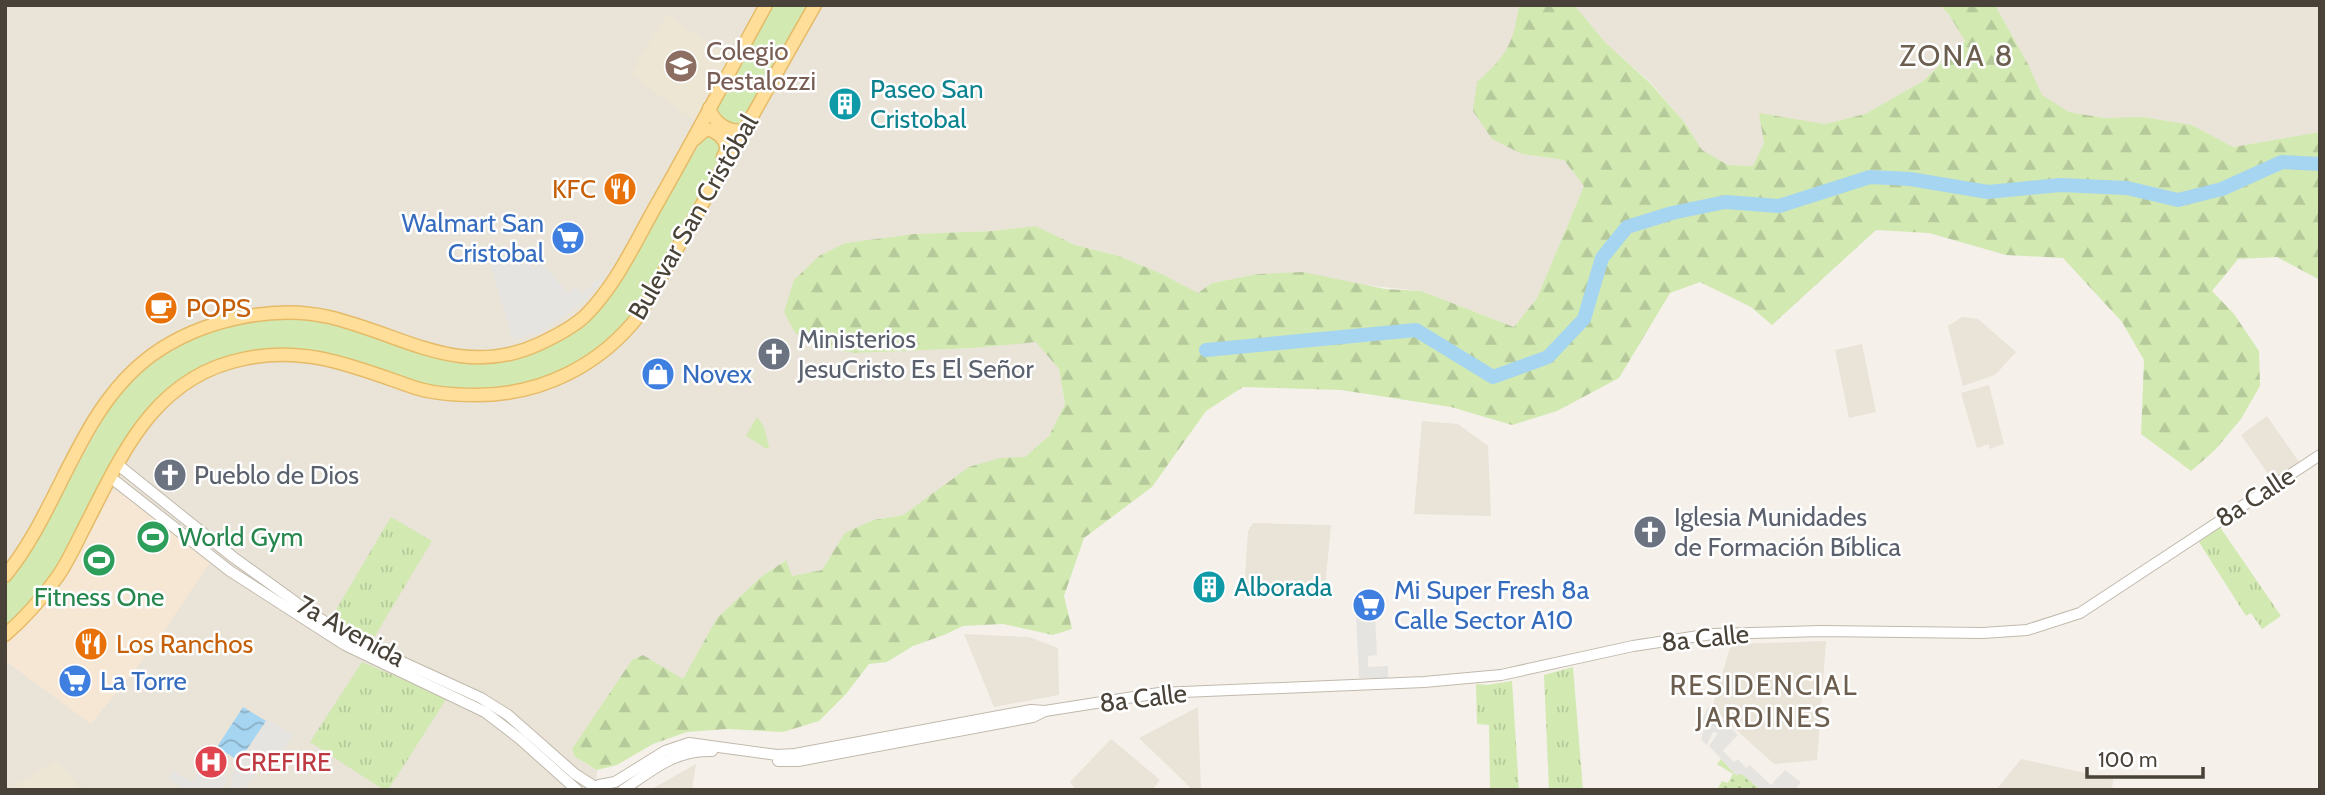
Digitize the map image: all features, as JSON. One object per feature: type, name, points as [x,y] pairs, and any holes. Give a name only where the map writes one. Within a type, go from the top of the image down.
[{"type":"main road","name":"Bulevar San Cristóbal","points":[[5,576],[23,551],[107,402],[125,378],[181,337],[250,316],[298,314],[340,320],[405,344],[453,356],[483,358],[530,348],[583,318],[617,276],[766,5]]},
{"type":"main road","name":"Bulevar San Cristóbal","points":[[5,635],[60,575],[134,435],[164,399],[202,374],[244,358],[289,353],[318,357],[415,388],[456,396],[516,393],[557,380],[592,360],[640,314],[815,5]]},
{"type":"main road","points":[[709,108],[715,121],[732,130],[744,130]]},
{"type":"main road","points":[[690,145],[706,129],[720,135],[727,148],[704,191],[701,204]]},
{"type":"street","name":"8a Calle","points":[[595,787],[615,782],[673,748],[689,743],[799,761],[1033,717],[1045,711],[1158,693],[1424,682],[1501,675],[1633,646],[1704,634],[1809,631],[1983,633],[2027,630],[2080,613],[2320,454]]},
{"type":"street","name":"7a Avenida","points":[[117,464],[183,519],[290,598],[352,639],[481,698],[508,715],[575,774],[595,787]]},
{"type":"street","name":"7a Avenida","points":[[110,477],[230,571],[345,645],[485,712],[577,790]]},
{"type":"street","points":[[176,530],[183,519]]},
{"type":"street","points":[[673,748],[691,747],[703,751]]},
{"type":"street","name":"8a Calle","points":[[623,790],[677,756],[690,751],[717,749]]},
{"type":"shaded area","points":[[6,5],[1519,5],[1514,37],[1500,61],[1477,82],[1522,154],[1564,160],[1584,186],[1537,298],[1514,327],[1421,291],[1258,274],[1212,283],[1199,294],[1162,274],[1119,256],[1075,245],[1036,226],[992,231],[914,234],[845,243],[855,353],[975,348],[1036,341],[1059,369],[1065,404],[1049,436],[1025,457],[903,515],[872,520],[842,538],[822,570],[792,576],[785,560],[761,577],[717,618],[683,680],[643,655],[575,757],[597,770],[596,790],[5,790]]},
{"type":"shaded area","points":[[1574,5],[1940,5],[1965,40],[1923,81],[1865,114],[1825,124],[1760,114],[1764,143],[1754,166],[1728,165],[1702,150],[1685,123],[1651,83],[1606,43]]},
{"type":"shaded area","points":[[1995,5],[2320,5],[2320,132],[2233,147],[2192,125],[2144,117],[2104,118],[2069,112],[2042,96],[2029,66]]},
{"type":"shaded area","name":"Colegio Pestalozzi","points":[[667,14],[731,59],[695,121],[630,74]]},
{"type":"shaded area","points":[[523,254],[533,268],[540,261],[568,293],[575,287],[583,294],[601,276],[604,278],[586,299],[561,319],[540,332],[513,340],[489,260],[502,255],[512,266]]},
{"type":"shaded area","points":[[1962,317],[1978,319],[2016,352],[1995,375],[1963,386],[1948,326]]},
{"type":"shaded area","points":[[1862,344],[1876,412],[1849,418],[1835,350]]},
{"type":"shaded area","points":[[1989,385],[2004,444],[1989,449],[1989,444],[1977,448],[1961,393]]},
{"type":"shaded area","points":[[2267,416],[2299,462],[2273,481],[2241,435]]},
{"type":"shaded area","points":[[1422,421],[1458,424],[1488,446],[1491,516],[1414,514]]},
{"type":"shaded area","points":[[111,488],[132,500],[210,562],[154,646],[91,724],[5,661],[5,640]]},
{"type":"shaded area","points":[[1253,523],[1331,525],[1324,598],[1244,593],[1248,531]]},
{"type":"shaded area","points":[[1375,614],[1377,655],[1368,656],[1368,667],[1388,666],[1388,678],[1359,678],[1356,616]]},
{"type":"shaded area","points":[[964,634],[1029,637],[1058,648],[1059,695],[994,707]]},
{"type":"shaded area","points":[[1826,641],[1817,760],[1774,764],[1712,708],[1730,648],[1738,644]]},
{"type":"shaded area","points":[[1709,706],[1738,735],[1723,751],[1734,762],[1738,759],[1746,768],[1750,765],[1771,785],[1785,770],[1801,782],[1795,790],[1761,790],[1742,774],[1736,775],[1709,746],[1718,733],[1713,732],[1707,745],[1701,740],[1704,728],[1699,724]]},
{"type":"shaded area","points":[[1198,707],[1201,790],[1193,790],[1139,738]]},
{"type":"shaded area","points":[[268,719],[293,735],[273,765],[264,760],[244,790],[234,790],[229,787],[233,777],[231,776]]},
{"type":"shaded area","points":[[1111,739],[1160,780],[1152,790],[1076,790],[1070,782]]},
{"type":"shaded area","points":[[2021,759],[2113,779],[2112,790],[1996,790]]},
{"type":"shaded area","points":[[56,760],[82,790],[7,790]]},
{"type":"shaded area","points":[[204,763],[228,779],[222,790],[185,790],[168,778],[173,771],[192,782]]},
{"type":"shaded area","points":[[696,764],[692,790],[650,790]]},
{"type":"green space","points":[[769,5],[809,5],[741,126],[728,124],[713,109]]},
{"type":"green space","points":[[1519,5],[1574,5],[1606,43],[1650,83],[1685,123],[1702,150],[1728,165],[1753,166],[1764,143],[1759,113],[1825,124],[1865,114],[1923,81],[1965,41],[1940,5],[1995,5],[2042,95],[2069,112],[2104,118],[2144,117],[2192,125],[2233,147],[2320,132],[2320,280],[2277,257],[2238,259],[2212,291],[2234,314],[2259,351],[2260,386],[2241,419],[2215,450],[2191,471],[2141,434],[2144,360],[2122,322],[2063,258],[2006,255],[1929,233],[1876,230],[1772,325],[1751,307],[1700,282],[1670,293],[1619,378],[1557,411],[1512,425],[1451,407],[1341,390],[1243,387],[1206,411],[1152,487],[1084,538],[1064,596],[1072,629],[1053,635],[1003,624],[963,626],[913,646],[887,662],[869,664],[846,694],[819,721],[783,732],[727,729],[687,732],[653,744],[617,765],[597,770],[575,757],[572,749],[632,660],[643,655],[683,679],[717,618],[761,577],[786,560],[792,576],[822,570],[845,533],[873,520],[903,515],[969,467],[1000,458],[1025,457],[1049,436],[1065,404],[1059,369],[1036,342],[975,348],[855,353],[816,346],[795,333],[784,312],[794,280],[819,256],[845,243],[914,234],[992,231],[1036,226],[1075,245],[1119,256],[1198,293],[1212,283],[1258,274],[1303,272],[1385,289],[1421,291],[1514,327],[1537,298],[1584,186],[1564,160],[1522,154],[1492,139],[1473,111],[1477,82],[1507,48]]},
{"type":"green space","points":[[705,135],[714,137],[722,150],[701,201],[636,312],[617,335],[568,371],[515,390],[449,392],[328,356],[249,355],[165,394],[56,574],[5,629],[5,582],[65,488],[113,401],[133,378],[166,354],[203,333],[250,319],[297,318],[350,329],[444,358],[493,360],[584,321],[649,228]]},
{"type":"green space","points":[[757,417],[764,427],[769,447],[767,449],[746,436]]},
{"type":"green space","points":[[391,517],[432,541],[372,641],[331,618]]},
{"type":"green space","points":[[2220,527],[2281,616],[2262,629],[2251,613],[2246,616],[2199,542]]},
{"type":"green space","points":[[362,662],[447,698],[388,790],[310,742]]},
{"type":"green space","points":[[1573,667],[1583,790],[1549,790],[1544,675]]},
{"type":"green space","points":[[1512,681],[1519,790],[1490,790],[1489,725],[1477,724],[1476,684]]},
{"type":"green space","points":[[1721,759],[1736,775],[1742,774],[1761,790],[1713,790],[1718,788],[1722,781],[1728,783],[1733,774],[1717,764]]},
{"type":"water","points":[[243,707],[266,721],[239,761],[217,747]]},
{"type":"waterway","points":[[1206,350],[1416,330],[1493,377],[1548,357],[1584,319],[1602,258],[1627,227],[1672,213],[1725,202],[1779,206],[1870,177],[1910,179],[1988,192],[2060,185],[2127,188],[2178,200],[2222,189],[2282,162],[2320,164]]},
{"type":"place","name":"Colegio Pestalozzi","points":[[681,66]]},
{"type":"place","name":"Paseo San Cristobal","points":[[845,104]]},
{"type":"place","name":"KFC","points":[[620,189]]},
{"type":"place","name":"Walmart San Cristobal","points":[[568,238]]},
{"type":"place","name":"POPS","points":[[161,308]]},
{"type":"place","name":"Ministerios JesuCristo Es El Señor","points":[[774,354]]},
{"type":"place","name":"Novex","points":[[658,374]]},
{"type":"place","name":"Pueblo de Dios","points":[[170,475]]},
{"type":"place","name":"Iglesia Munidades de Formación Bíblica","points":[[1650,532]]},
{"type":"place","name":"World Gym","points":[[153,537]]},
{"type":"place","name":"Fitness One","points":[[99,560]]},
{"type":"place","name":"Alborada","points":[[1209,587]]},
{"type":"place","name":"Mi Super Fresh 8a Calle Sector A10","points":[[1369,605]]},
{"type":"place","name":"Los Ranchos","points":[[91,644]]},
{"type":"place","name":"La Torre","points":[[75,681]]},
{"type":"place","name":"CREFIRE","points":[[211,762]]},
{"type":"district","name":"ZONA 8","points":[[1957,55]]},
{"type":"district","name":"RESIDENCIAL JARDINES","points":[[1764,701]]}]
